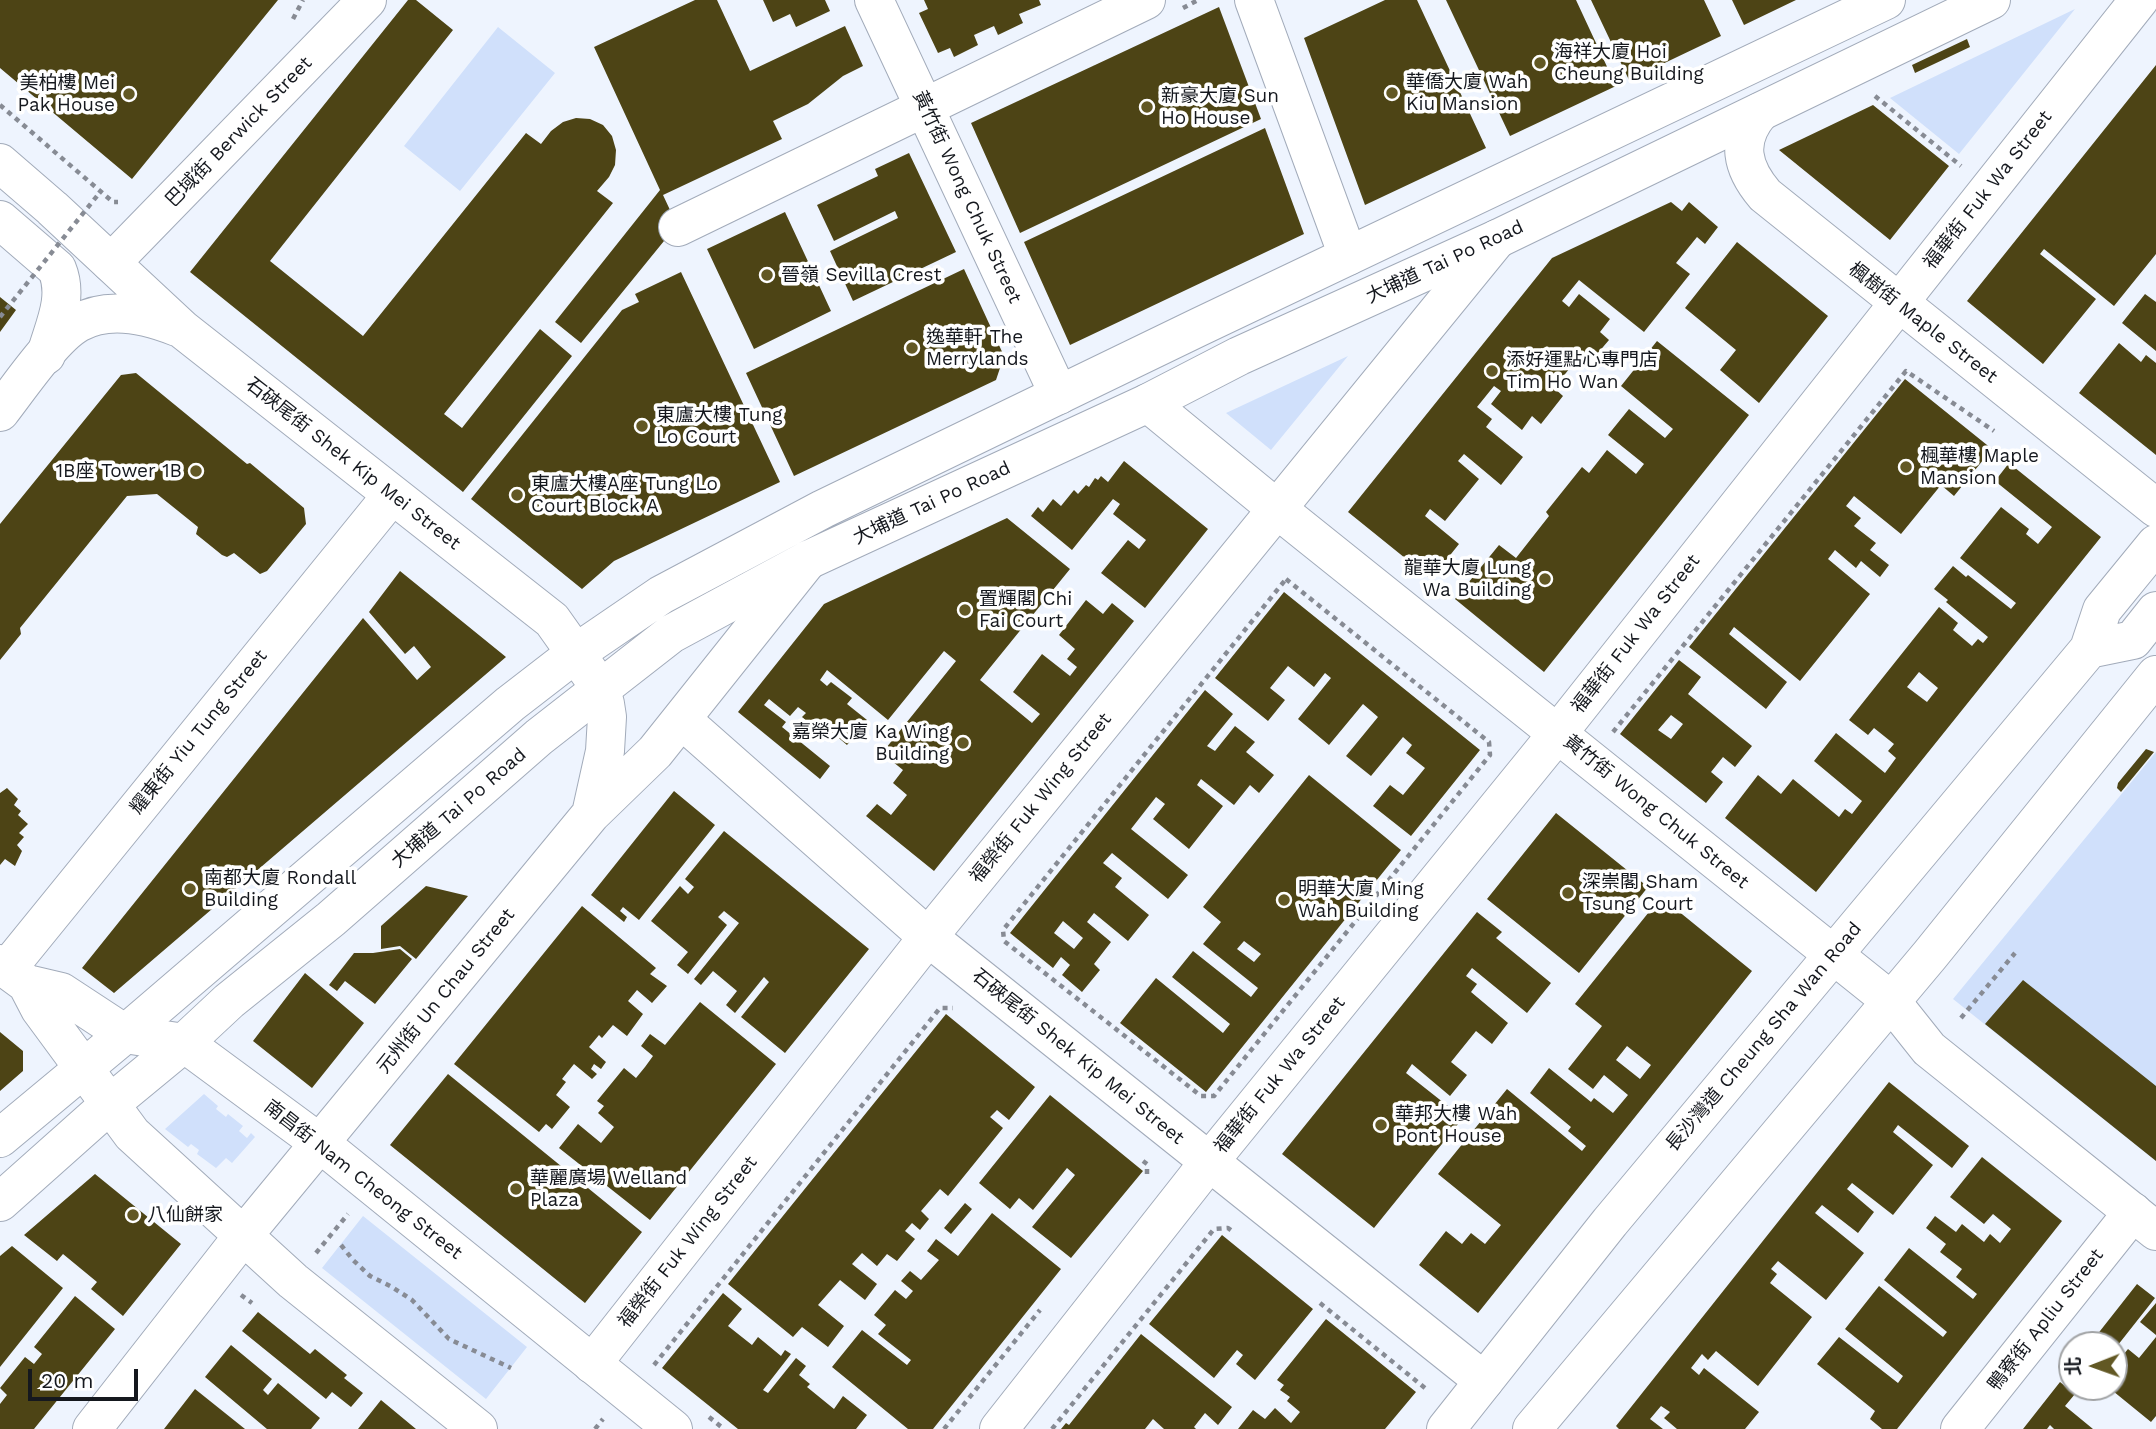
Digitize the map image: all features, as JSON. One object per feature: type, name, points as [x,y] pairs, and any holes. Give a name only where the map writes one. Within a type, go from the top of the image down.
[{"type":"main road","name":"巴域街 Berwick Street","points":[[111,263],[367,0]]},
{"type":"main road","name":"黃竹街 Wong Chuk Street","points":[[874,0],[1059,395]]},
{"type":"main road","points":[[678,227],[1146,0]]},
{"type":"main road","points":[[1254,0],[1348,256]]},
{"type":"main road","points":[[0,1138],[510,704],[576,653],[652,601],[823,509],[1886,0]]},
{"type":"main road","name":"大埔道 Tai Po Road","points":[[0,1202],[110,1104],[184,1044],[229,1001],[331,919],[539,737],[671,634],[808,560],[1148,403],[1239,356],[1497,239],[1991,0]]},
{"type":"main road","name":"福華街 Fuk Wa Street","points":[[999,1429],[1209,1162],[1558,733],[2139,0]]},
{"type":"main road","name":"楓樹街 Maple Street","points":[[1760,112],[1746,135],[1746,168],[1754,182],[1777,207],[2156,508]]},
{"type":"main road","name":"石硤尾街 Shek Kip Mei Street","points":[[0,163],[182,330],[552,620],[601,689],[607,717],[605,751],[591,814]]},
{"type":"main road","points":[[12,230],[57,269],[62,281],[62,298],[46,355]]},
{"type":"main road","name":"福榮街 Fuk Wing Street","points":[[592,1364],[928,937],[1497,239]]},
{"type":"main road","points":[[0,412],[62,335],[77,323],[99,316],[118,314],[158,320],[182,330]]},
{"type":"main road","name":"黃竹街 Wong Chuk Street","points":[[1148,403],[1890,1000],[1929,1049],[2145,1221]]},
{"type":"main road","name":"耀東街 Yiu Tung Street","points":[[11,972],[391,495]]},
{"type":"main road","name":"長沙灣道 Cheung Sha Wan Road","points":[[1446,1429],[1610,1222],[2089,649],[2102,610],[2156,544]]},
{"type":"main road","name":"元州街 Un Chau Street","points":[[92,1429],[243,1236],[591,814],[655,752],[808,560]]},
{"type":"main road","points":[[2089,649],[2144,625]]},
{"type":"main road","points":[[1536,1428],[1936,947],[2156,676]]},
{"type":"main road","name":"石硤尾街 Shek Kip Mei Street","points":[[681,720],[928,937],[1484,1381]]},
{"type":"main road","points":[[11,972],[85,1067],[132,1134],[293,1281],[478,1429]]},
{"type":"main road","name":"南昌街 Nam Cheong Street","points":[[11,972],[61,992],[125,1034],[184,1044],[321,1144],[592,1364],[688,1421]]},
{"type":"main road","name":"鴨寮街 Apliu Street","points":[[1960,1429],[2145,1221]]},
{"type":"path","points":[[291,22],[303,0]]},
{"type":"path","points":[[1882,101],[1954,160]]},
{"type":"path","points":[[0,105],[113,202],[122,203]]},
{"type":"path","points":[[47,153],[48,145]]},
{"type":"path","points":[[1953,177],[1961,166]]},
{"type":"path","points":[[0,317],[97,196]]},
{"type":"path","points":[[1612,734],[1906,371],[1995,432]]},
{"type":"path","points":[[1286,579],[1489,742],[1490,755],[1214,1096],[1201,1097],[1004,941],[1003,929],[1286,579]]},
{"type":"path","points":[[1961,1018],[2015,953]]},
{"type":"path","points":[[650,1370],[940,1008],[952,1007],[963,1016]]},
{"type":"path","points":[[1136,1156],[1147,1164],[1148,1175]]},
{"type":"path","points":[[311,1259],[353,1208]]},
{"type":"path","points":[[1052,1429],[1214,1229],[1228,1228],[1239,1237]]},
{"type":"path","points":[[341,1245],[370,1276],[412,1300],[449,1339],[511,1368]]},
{"type":"path","points":[[1311,1296],[1425,1388]]},
{"type":"path","points":[[688,1421],[724,1429]]},
{"type":"shaded area","points":[[2075,9],[1959,154],[1890,98]]},
{"type":"shaded area","points":[[498,27],[555,73],[460,191],[404,146]]},
{"type":"shaded area","points":[[1348,356],[1271,450],[1226,413]]},
{"type":"shaded area","points":[[2156,752],[2156,1161],[1953,999]]},
{"type":"shaded area","points":[[204,1094],[218,1106],[216,1109],[226,1117],[228,1114],[243,1126],[239,1131],[247,1138],[251,1133],[255,1137],[232,1163],[226,1158],[216,1168],[197,1154],[199,1150],[191,1144],[188,1147],[165,1129]]},
{"type":"shaded area","points":[[363,1216],[527,1347],[486,1399],[322,1268]]},
{"type":"building","name":"美柏樓 Mei Pak House","points":[[0,0],[278,0],[132,179],[0,68]]},
{"type":"building","points":[[408,0],[416,0],[453,30],[270,261],[363,336],[526,133],[541,144],[551,131],[563,122],[576,118],[590,119],[603,125],[612,136],[616,150],[615,165],[597,191],[613,203],[444,414],[462,428],[540,329],[572,356],[463,492],[190,272]]},
{"type":"building","points":[[695,0],[717,0],[750,71],[845,26],[863,66],[843,76],[808,104],[773,121],[782,139],[663,195],[677,225],[581,343],[555,322],[660,190],[594,47]]},
{"type":"building","points":[[763,0],[825,0],[830,11],[796,27],[790,14],[773,22]]},
{"type":"building","points":[[924,0],[1039,0],[1041,5],[1019,14],[1023,23],[998,35],[994,26],[974,35],[978,45],[954,57],[950,48],[938,53],[919,13],[928,9]]},
{"type":"building","name":"華僑大廈 Wah Kiu Mansion","points":[[1385,0],[1417,0],[1486,148],[1365,205],[1304,38]]},
{"type":"building","name":"海祥大廈 Hoi Cheung Building","points":[[1446,0],[1576,0],[1616,86],[1510,136]]},
{"type":"building","points":[[1591,0],[1704,0],[1721,36],[1629,80]]},
{"type":"building","points":[[1732,0],[1796,0],[1744,25]]},
{"type":"building","name":"新豪大廈 Sun Ho House","points":[[1219,7],[1261,119],[1020,233],[971,123]]},
{"type":"building","points":[[1967,39],[1970,47],[1915,73],[1912,65]]},
{"type":"building","points":[[2156,65],[2156,254],[2114,306],[2044,249],[2040,254],[2096,299],[2043,364],[1967,301]]},
{"type":"building","points":[[1873,105],[1949,166],[1890,240],[1779,150]]},
{"type":"building","points":[[1265,128],[1304,234],[1070,345],[1024,242]]},
{"type":"building","points":[[909,153],[956,252],[853,301],[830,251],[898,218],[895,211],[834,241],[817,205],[878,176],[875,169]]},
{"type":"building","points":[[1671,202],[1682,211],[1689,202],[1718,227],[1705,244],[1697,237],[1676,263],[1690,274],[1644,332],[1579,280],[1562,301],[1569,307],[1579,294],[1610,319],[1600,332],[1609,340],[1586,367],[1577,359],[1554,388],[1563,396],[1541,424],[1532,416],[1522,430],[1491,404],[1501,391],[1494,386],[1477,407],[1492,419],[1486,427],[1523,457],[1501,485],[1464,454],[1458,461],[1479,479],[1445,521],[1430,509],[1425,516],[1459,544],[1431,579],[1348,512],[1552,258]]},
{"type":"building","name":"晉嶺 Sevilla Crest","points":[[785,212],[831,311],[754,349],[707,249]]},
{"type":"building","points":[[1737,242],[1828,316],[1759,403],[1720,370],[1736,350],[1685,308]]},
{"type":"building","name":"逸華軒 The Merrylands","points":[[964,269],[1004,356],[996,380],[794,476],[746,373]]},
{"type":"building","name":"東廬大樓 Tung Lo Court","points":[[681,272],[780,482],[614,561],[582,589],[471,499],[622,310],[639,302],[635,294]]},
{"type":"building","points":[[2145,294],[2156,302],[2156,351],[2122,323]]},
{"type":"building","points":[[0,297],[16,310],[0,332]]},
{"type":"building","points":[[1657,341],[1749,415],[1544,672],[1455,599],[1499,545],[1516,558],[1549,516],[1546,512],[1582,467],[1589,473],[1607,450],[1636,474],[1644,464],[1608,435],[1629,409],[1665,438],[1673,429],[1621,386]]},
{"type":"building","points":[[2119,343],[2141,362],[2146,355],[2156,363],[2156,455],[2079,393]]},
{"type":"building","points":[[136,373],[304,508],[306,524],[267,571],[260,574],[234,553],[227,557],[222,555],[196,534],[198,527],[157,494],[127,496],[20,628],[21,634],[0,660],[0,524],[121,375]]},
{"type":"building","points":[[1905,379],[1992,449],[1954,496],[1941,485],[1901,534],[1854,496],[1846,506],[1861,518],[1854,526],[1876,543],[1870,550],[1889,565],[1880,577],[1861,561],[1856,568],[1835,550],[1828,559],[1870,594],[1800,681],[1734,627],[1729,634],[1787,682],[1766,709],[1689,647]]},
{"type":"building","points":[[1124,461],[1208,529],[1145,608],[1101,573],[1128,540],[1139,549],[1146,540],[1113,514],[1120,504],[1113,499],[1072,550],[1031,516],[1038,507],[1043,512],[1053,499],[1061,506],[1074,490],[1078,494],[1086,485],[1089,487],[1095,478],[1098,480],[1101,476],[1108,482]]},
{"type":"building","points":[[2009,463],[2101,537],[1816,892],[1725,818],[1758,775],[1781,794],[1793,779],[1839,817],[1845,809],[1852,814],[1862,801],[1814,761],[1836,733],[1885,773],[1896,758],[1888,751],[1894,744],[1874,728],[1868,735],[1849,720],[1939,607],[1958,623],[1953,630],[1972,646],[1978,639],[1983,643],[1988,637],[1934,589],[1953,566],[2011,609],[2016,603],[1960,558],[2001,507],[2029,529],[2026,534],[2038,544],[2052,527],[1995,481]],"holes":[[[1919,672],[1938,688],[1927,702],[1907,687]]]},
{"type":"building","points":[[1007,518],[1070,569],[980,680],[1032,723],[1040,714],[1013,692],[1042,654],[1070,676],[1077,667],[1067,659],[1075,649],[1059,635],[1086,600],[1103,614],[1112,603],[1134,621],[934,871],[866,816],[877,804],[891,815],[907,795],[893,783],[903,770],[882,753],[956,661],[944,651],[888,720],[827,670],[820,680],[827,686],[831,682],[852,698],[847,704],[867,720],[847,745],[827,728],[822,734],[802,717],[806,713],[798,707],[790,716],[769,699],[764,705],[786,722],[782,727],[830,766],[820,779],[738,712],[824,604]]},
{"type":"building","points":[[400,571],[506,657],[114,993],[82,968],[363,618],[417,680],[431,667],[414,646],[405,654],[369,612]]},
{"type":"building","points":[[1284,592],[1480,750],[1411,836],[1373,806],[1390,785],[1403,795],[1425,768],[1406,753],[1412,745],[1403,737],[1371,776],[1346,756],[1378,717],[1363,704],[1329,745],[1298,719],[1331,678],[1325,673],[1314,687],[1288,666],[1270,688],[1285,700],[1268,721],[1215,678]]},
{"type":"building","points":[[1679,660],[1701,677],[1688,694],[1752,746],[1735,767],[1723,757],[1711,772],[1723,782],[1706,803],[1620,734]],"holes":[[[1671,715],[1683,724],[1671,739],[1658,730]]]},
{"type":"building","points":[[1205,690],[1233,714],[1207,746],[1215,751],[1235,726],[1255,742],[1246,752],[1274,775],[1259,793],[1250,785],[1234,805],[1201,779],[1197,785],[1223,806],[1189,849],[1153,819],[1165,804],[1156,797],[1131,829],[1188,875],[1168,899],[1112,853],[1103,863],[1122,878],[1115,887],[1149,915],[1128,941],[1094,913],[1087,922],[1111,942],[1094,964],[1100,970],[1082,992],[1062,975],[1070,965],[1061,957],[1053,968],[1010,933]],"holes":[[[1063,921],[1083,938],[1074,949],[1054,933]]]},
{"type":"building","points":[[2146,749],[2154,752],[2121,792],[2117,788],[2118,783]]},
{"type":"building","points":[[1309,775],[1401,850],[1206,1092],[1120,1023],[1156,978],[1223,1033],[1230,1024],[1172,977],[1193,951],[1251,997],[1258,988],[1203,944],[1221,922],[1203,907]],"holes":[[[1244,941],[1261,954],[1254,962],[1237,949]]]},
{"type":"building","points":[[7,788],[18,799],[14,805],[21,811],[18,815],[28,824],[19,833],[24,837],[17,845],[22,851],[15,866],[5,859],[0,865],[0,793]]},
{"type":"building","points":[[674,791],[715,825],[639,920],[623,907],[620,911],[627,917],[624,922],[591,895]]},
{"type":"building","name":"深崇閣 Sham Tsung Court","points":[[1556,813],[1648,887],[1579,973],[1487,899]]},
{"type":"building","points":[[724,831],[869,949],[785,1053],[741,1017],[769,982],[764,977],[735,1013],[726,1005],[737,991],[713,971],[701,985],[694,979],[739,923],[724,911],[718,917],[727,925],[688,974],[677,965],[688,952],[651,921],[680,886],[688,894],[694,887],[685,879]]},
{"type":"building","points":[[426,886],[468,896],[416,959],[400,946],[381,949],[381,926]]},
{"type":"building","points":[[1661,897],[1752,971],[1478,1313],[1419,1265],[1446,1231],[1462,1244],[1471,1233],[1485,1244],[1501,1225],[1438,1174],[1507,1089],[1582,1151],[1586,1146],[1568,1131],[1571,1127],[1530,1093],[1549,1068],[1591,1102],[1594,1098],[1613,1113],[1628,1095],[1604,1075],[1593,1089],[1568,1069],[1602,1026],[1575,1004]],"holes":[[[1627,1046],[1651,1065],[1640,1079],[1616,1060]]]},
{"type":"building","points":[[582,906],[656,968],[650,974],[667,986],[652,1003],[637,990],[628,1001],[643,1014],[627,1036],[613,1025],[602,1038],[599,1035],[589,1047],[606,1062],[601,1069],[594,1064],[591,1069],[597,1074],[592,1079],[574,1064],[562,1079],[566,1082],[556,1095],[570,1107],[552,1129],[546,1124],[539,1132],[454,1064]]},
{"type":"building","points":[[1477,912],[1502,932],[1496,938],[1551,983],[1527,1013],[1472,968],[1466,976],[1477,984],[1471,992],[1508,1023],[1492,1044],[1476,1031],[1451,1062],[1467,1075],[1450,1096],[1412,1064],[1406,1073],[1463,1118],[1374,1228],[1282,1154]]},
{"type":"building","points":[[400,949],[412,959],[375,1004],[345,981],[337,991],[329,985],[354,953]]},
{"type":"building","points":[[305,973],[364,1023],[312,1088],[253,1041]]},
{"type":"building","points":[[2023,980],[2156,1086],[2156,1161],[1985,1024]]},
{"type":"building","points":[[700,1002],[776,1064],[650,1220],[559,1148],[578,1124],[601,1143],[614,1127],[598,1113],[604,1106],[597,1101],[624,1068],[636,1078],[645,1067],[653,1056],[641,1046],[650,1034],[665,1045]]},
{"type":"building","points":[[946,1014],[1035,1087],[1009,1120],[997,1110],[990,1117],[1003,1128],[948,1196],[940,1189],[921,1211],[929,1219],[920,1230],[912,1223],[905,1231],[915,1239],[897,1261],[887,1254],[877,1266],[862,1253],[852,1264],[877,1284],[865,1300],[840,1280],[818,1305],[844,1326],[828,1347],[802,1327],[793,1337],[728,1284]]},
{"type":"building","points":[[0,1032],[23,1051],[23,1071],[0,1091]]},
{"type":"building","name":"華麗廣場 Welland Plaza","points":[[448,1074],[642,1232],[585,1303],[390,1145]]},
{"type":"building","points":[[1889,1082],[1969,1146],[1952,1168],[1898,1125],[1893,1132],[1933,1165],[1893,1215],[1852,1183],[1847,1189],[1874,1212],[1858,1233],[1822,1205],[1815,1213],[1864,1253],[1826,1300],[1778,1261],[1771,1269],[1777,1274],[1770,1283],[1812,1317],[1758,1386],[1716,1351],[1708,1360],[1702,1354],[1691,1368],[1699,1375],[1704,1368],[1759,1412],[1745,1429],[1677,1429],[1664,1418],[1670,1412],[1661,1406],[1650,1419],[1663,1429],[1619,1429],[1616,1426]]},
{"type":"building","points":[[1050,1095],[1143,1171],[1071,1258],[1032,1227],[1075,1175],[1067,1168],[1033,1210],[1019,1198],[1010,1209],[979,1183]]},
{"type":"building","points":[[1982,1157],[2062,1221],[1897,1429],[1882,1429],[1870,1419],[1875,1411],[1817,1364],[1839,1337],[1898,1383],[1903,1376],[1845,1329],[1879,1286],[1943,1337],[1947,1332],[1884,1280],[1909,1248],[1973,1299],[1977,1294],[1956,1277],[1962,1269],[1940,1252],[1946,1244],[1926,1228],[1935,1216],[1956,1232],[1962,1224],[1984,1242],[1990,1234],[2000,1243],[2011,1229],[1993,1214],[1984,1224],[1950,1197]]},
{"type":"building","points":[[95,1174],[181,1244],[123,1316],[91,1289],[97,1282],[63,1254],[57,1261],[24,1235]]},
{"type":"building","points":[[965,1203],[972,1209],[951,1234],[944,1228]]},
{"type":"building","points":[[992,1213],[1061,1269],[933,1429],[908,1429],[832,1367],[862,1330],[907,1365],[911,1360],[878,1334],[886,1325],[874,1315],[895,1290],[906,1299],[913,1291],[901,1281],[910,1271],[921,1280],[939,1260],[927,1251],[936,1239],[958,1256]]},
{"type":"building","points":[[1222,1235],[1313,1309],[1255,1380],[1236,1364],[1243,1355],[1237,1350],[1214,1378],[1149,1324]]},
{"type":"building","points":[[12,1246],[63,1288],[0,1367],[0,1256]]},
{"type":"building","points":[[2137,1284],[2155,1298],[2128,1332],[2100,1331]]},
{"type":"building","points":[[723,1293],[742,1309],[728,1326],[752,1345],[758,1337],[781,1356],[785,1350],[791,1354],[763,1390],[768,1393],[796,1358],[806,1366],[799,1375],[810,1384],[807,1387],[834,1409],[843,1396],[867,1415],[856,1429],[738,1429],[662,1368]]},
{"type":"building","points":[[75,1296],[115,1329],[34,1429],[0,1429],[0,1404],[7,1395],[0,1388],[25,1357],[34,1364],[42,1354],[34,1347]]},
{"type":"building","points":[[2156,1303],[2156,1335],[2140,1322]]},
{"type":"building","points":[[258,1312],[310,1354],[315,1349],[347,1375],[344,1378],[363,1393],[351,1407],[332,1392],[326,1399],[242,1331]]},
{"type":"building","points":[[1326,1319],[1416,1392],[1385,1429],[1238,1429],[1253,1410],[1265,1419],[1275,1408],[1291,1423],[1300,1412],[1287,1401],[1290,1397],[1280,1390],[1284,1385],[1277,1380]]},
{"type":"building","points":[[1141,1334],[1232,1407],[1218,1425],[1205,1413],[1194,1427],[1196,1429],[1164,1429],[1153,1419],[1145,1429],[1061,1429],[1066,1423],[1069,1425]]},
{"type":"building","points":[[2156,1337],[2156,1416],[2151,1422],[2125,1401],[2128,1401],[2128,1349],[2139,1358]]},
{"type":"building","points":[[231,1345],[272,1379],[263,1390],[268,1395],[278,1383],[320,1418],[311,1429],[267,1429],[205,1377]]},
{"type":"building","points":[[2058,1385],[2058,1401],[2069,1401],[2065,1406],[2093,1429],[2054,1429],[2050,1425],[2047,1429],[2023,1429]]},
{"type":"building","points":[[195,1389],[245,1429],[164,1429]]},
{"type":"building","points":[[381,1400],[416,1429],[358,1429]]},
{"type":"place","name":"海祥大廈 Hoi Cheung Building","points":[[1540,63]]},
{"type":"place","name":"華僑大廈 Wah Kiu Mansion","points":[[1392,93]]},
{"type":"place","name":"美柏樓 Mei Pak House","points":[[129,94]]},
{"type":"place","name":"新豪大廈 Sun Ho House","points":[[1147,107]]},
{"type":"place","name":"晉嶺 Sevilla Crest","points":[[767,275]]},
{"type":"place","name":"逸華軒 The Merrylands","points":[[912,348]]},
{"type":"place","name":"添好運點心專門店 Tim Ho Wan","points":[[1492,371]]},
{"type":"place","name":"東廬大樓 Tung Lo Court","points":[[642,426]]},
{"type":"place","name":"楓華樓 Maple Mansion","points":[[1906,467]]},
{"type":"place","name":"1B座 Tower 1B","points":[[196,471]]},
{"type":"place","name":"東廬大樓A座 Tung Lo Court Block A","points":[[517,495]]},
{"type":"place","name":"龍華大廈 Lung Wa Building","points":[[1545,579]]},
{"type":"place","name":"置輝閣 Chi Fai Court","points":[[965,610]]},
{"type":"place","name":"嘉榮大廈 Ka Wing Building","points":[[963,743]]},
{"type":"place","name":"南都大廈 Rondall Building","points":[[190,889]]},
{"type":"place","name":"深崇閣 Sham Tsung Court","points":[[1568,893]]},
{"type":"place","name":"明華大廈 Ming Wah Building","points":[[1284,900]]},
{"type":"place","name":"華邦大樓 Wah Pont House","points":[[1381,1125]]},
{"type":"place","name":"華麗廣場 Welland Plaza","points":[[516,1189]]},
{"type":"place","name":"八仙餅家","points":[[133,1215]]}]
